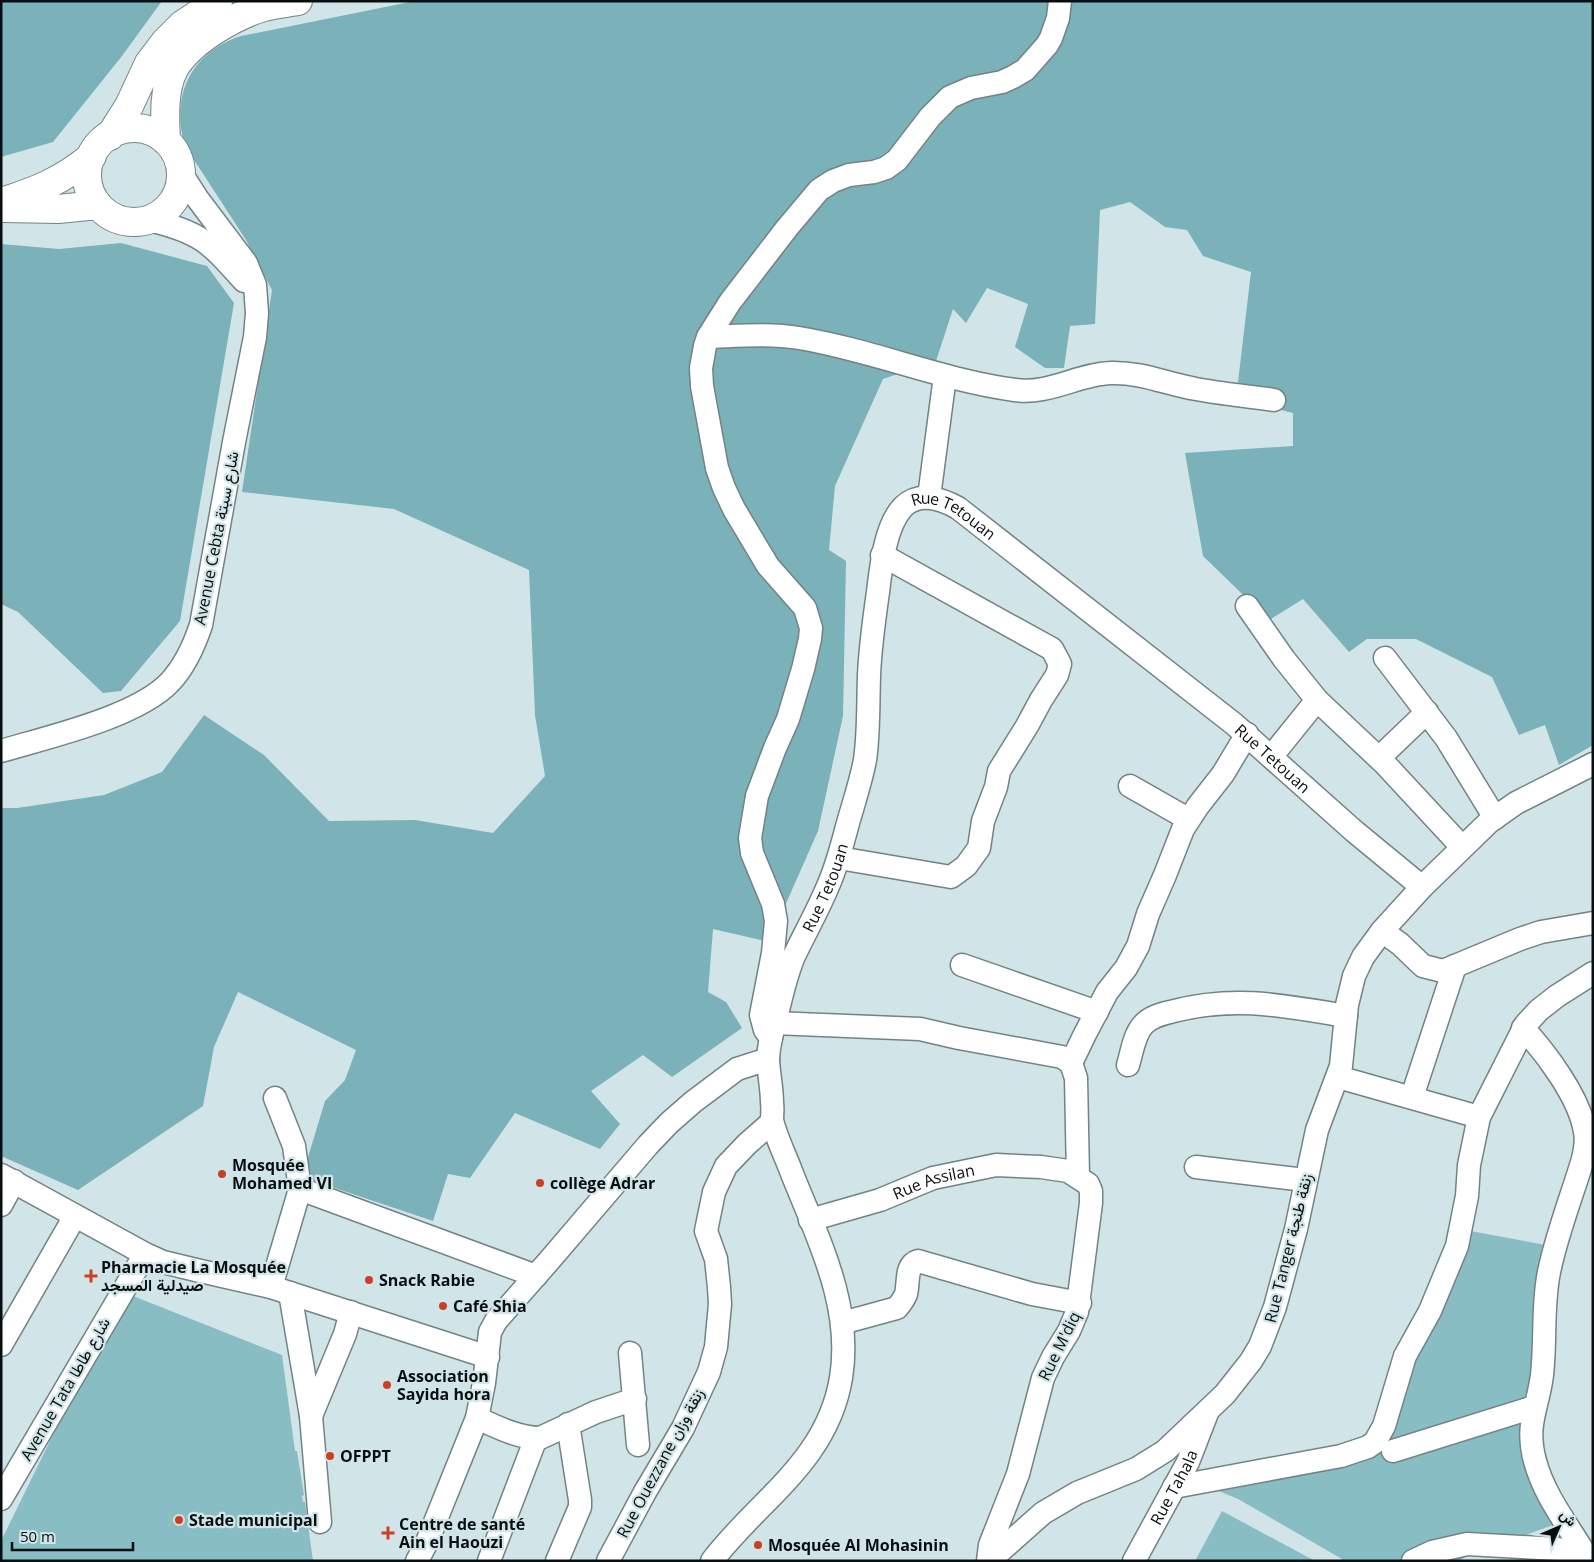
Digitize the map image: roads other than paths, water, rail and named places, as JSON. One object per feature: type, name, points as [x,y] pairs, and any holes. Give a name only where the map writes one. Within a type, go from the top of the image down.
[{"type":"main road","points":[[1,202],[53,183],[71,173],[101,146],[126,130],[144,130],[156,134],[166,141],[174,150],[179,161],[180,185],[169,207],[160,215],[149,220],[136,222],[121,220],[109,214],[98,205],[88,181],[88,168],[101,146],[129,106],[149,63],[165,42],[182,25],[218,1]]},
{"type":"main road","points":[[166,141],[165,107],[170,80],[174,69],[184,56],[220,27],[245,14],[265,7],[298,1]]},
{"type":"main road","points":[[1,208],[50,209],[98,205]]},
{"type":"street","points":[[712,1561],[723,1546],[807,1458],[821,1435],[832,1411],[841,1381],[844,1359],[842,1323],[832,1276],[772,1122],[771,1040],[765,1030],[761,1015],[773,953],[776,921],[773,904],[752,853],[750,838],[757,796],[788,719],[803,669],[810,639],[810,628],[805,608],[768,566],[734,509],[724,488],[717,468],[702,386],[702,355],[708,337],[730,302],[819,190],[833,181],[849,175],[874,172],[886,168],[898,160],[930,117],[950,97],[971,88],[1002,82],[1013,78],[1025,70],[1051,38],[1058,18],[1060,1]]},
{"type":"street","name":"Avenue Cebta شارع سبتة","points":[[1,751],[67,732],[111,716],[155,694],[170,682],[187,659],[201,625],[255,337],[257,313],[254,285],[246,263],[197,198],[181,173]]},
{"type":"street","points":[[149,220],[184,229],[201,238],[216,250],[256,295]]},
{"type":"street","points":[[708,337],[746,335],[797,338],[945,376],[1033,392],[1095,374],[1121,372],[1195,389],[1274,400]]},
{"type":"street","points":[[929,497],[945,376]]},
{"type":"street","name":"Rue Tetouan","points":[[771,1040],[785,980],[794,956],[817,912],[839,858],[864,760],[868,730],[869,671],[882,555],[894,522],[904,506],[916,500],[929,497],[947,502],[966,513],[1247,734],[1354,831],[1422,887]]},
{"type":"street","points":[[839,858],[951,877],[966,866],[979,848],[983,821],[1000,772],[1057,675],[1060,664],[1052,649],[882,555]]},
{"type":"street","points":[[1247,606],[1290,666],[1318,700],[1379,758],[1462,847]]},
{"type":"street","points":[[1385,658],[1446,738],[1495,818]]},
{"type":"street","points":[[1271,757],[1318,700]]},
{"type":"street","points":[[1379,758],[1427,712]]},
{"type":"street","points":[[1070,1173],[1076,1086],[1072,1063],[1107,992],[1126,968],[1138,946],[1148,914],[1166,876],[1182,829],[1223,774],[1247,734]]},
{"type":"street","name":"Rue Tanger زنقة طنجة","points":[[988,1561],[1052,1508],[1077,1493],[1150,1461],[1165,1451],[1225,1394],[1251,1361],[1260,1346],[1278,1298],[1296,1229],[1317,1130],[1338,1077],[1343,1056],[1347,1004],[1354,976],[1370,946],[1422,887],[1462,847],[1495,818],[1516,803],[1593,764]]},
{"type":"street","points":[[1130,786],[1188,819]]},
{"type":"street","points":[[1382,931],[1400,944],[1423,966],[1443,971],[1541,932],[1593,923]]},
{"type":"street","points":[[962,965],[1096,1012]]},
{"type":"street","points":[[1412,1097],[1455,966]]},
{"type":"street","points":[[1174,1487],[1340,1456],[1368,1447],[1375,1442],[1384,1426],[1405,1356],[1430,1311],[1457,1246],[1467,1196],[1469,1165],[1478,1117],[1523,1028],[1539,1010],[1593,973]]},
{"type":"street","points":[[1128,1065],[1138,1034],[1146,1023],[1155,1016],[1187,1008],[1242,1002],[1273,1004],[1346,1016]]},
{"type":"street","points":[[1523,1028],[1550,1060],[1576,1105],[1585,1131],[1584,1159],[1549,1271],[1544,1322],[1542,1376],[1531,1423],[1532,1443],[1538,1470],[1552,1502],[1589,1555]]},
{"type":"street","points":[[418,1561],[476,1418],[492,1326],[502,1312],[536,1276],[669,1123],[771,1040],[920,1029],[959,1038],[1057,1055],[1072,1063]]},
{"type":"street","points":[[1338,1077],[1478,1117]]},
{"type":"street","points":[[275,1098],[294,1146],[300,1188],[280,1290],[311,1416],[320,1522]]},
{"type":"street","name":"Rue Ouezzane زنقة وزان","points":[[608,1561],[645,1492],[683,1428],[705,1380],[713,1356],[719,1321],[719,1287],[716,1259],[706,1231],[714,1192],[726,1166],[772,1122]]},
{"type":"street","name":"Rue Assilan","points":[[810,1220],[880,1200],[933,1178],[996,1165],[1070,1173]]},
{"type":"street","points":[[1196,1167],[1305,1180]]},
{"type":"street","name":"Rue M'diq","points":[[988,1561],[990,1546],[1018,1474],[1042,1378],[1069,1332],[1080,1303],[1092,1197],[1088,1184],[1070,1173]]},
{"type":"street","points":[[1,1205],[8,1178],[145,1254],[163,1262],[280,1290],[488,1357]]},
{"type":"street","points":[[300,1188],[536,1276]]},
{"type":"street","points":[[1,1345],[75,1216]]},
{"type":"street","name":"Avenue Tata شارع طاطا","points":[[1,1499],[145,1254]]},
{"type":"street","points":[[842,1323],[897,1308],[906,1295],[909,1270],[912,1263],[918,1261],[1032,1294],[1080,1303]]},
{"type":"street","points":[[311,1416],[345,1334],[351,1312]]},
{"type":"street","points":[[630,1353],[638,1445]]},
{"type":"street","points":[[476,1418],[511,1433],[536,1438],[545,1436],[596,1412],[635,1399]]},
{"type":"street","points":[[1394,1451],[1534,1408]]},
{"type":"street","name":"Rue Tahala","points":[[1134,1561],[1188,1462],[1207,1412]]},
{"type":"street","points":[[556,1561],[580,1507],[568,1424]]},
{"type":"street","points":[[489,1561],[536,1438]]},
{"type":"street","points":[[1413,1561],[1432,1552],[1467,1544],[1558,1549],[1589,1555]]},
{"type":"place","name":"Mosquée Mohamed VI","points":[[222,1174]]},
{"type":"place","name":"collège Adrar","points":[[540,1183]]},
{"type":"place","name":"Pharmacie La Mosquée صيدلية المسجد","points":[[91,1276]]},
{"type":"place","name":"Snack Rabie","points":[[369,1280]]},
{"type":"place","name":"Café Shia","points":[[443,1306]]},
{"type":"place","name":"Association Sayida hora","points":[[387,1385]]},
{"type":"place","name":"OFPPT","points":[[330,1456]]},
{"type":"place","name":"Stade municipal","points":[[179,1520]]},
{"type":"place","name":"Centre de santé Ain el Haouzi","points":[[388,1533]]},
{"type":"place","name":"Mosquée Al Mohasinin","points":[[758,1545]]}]
